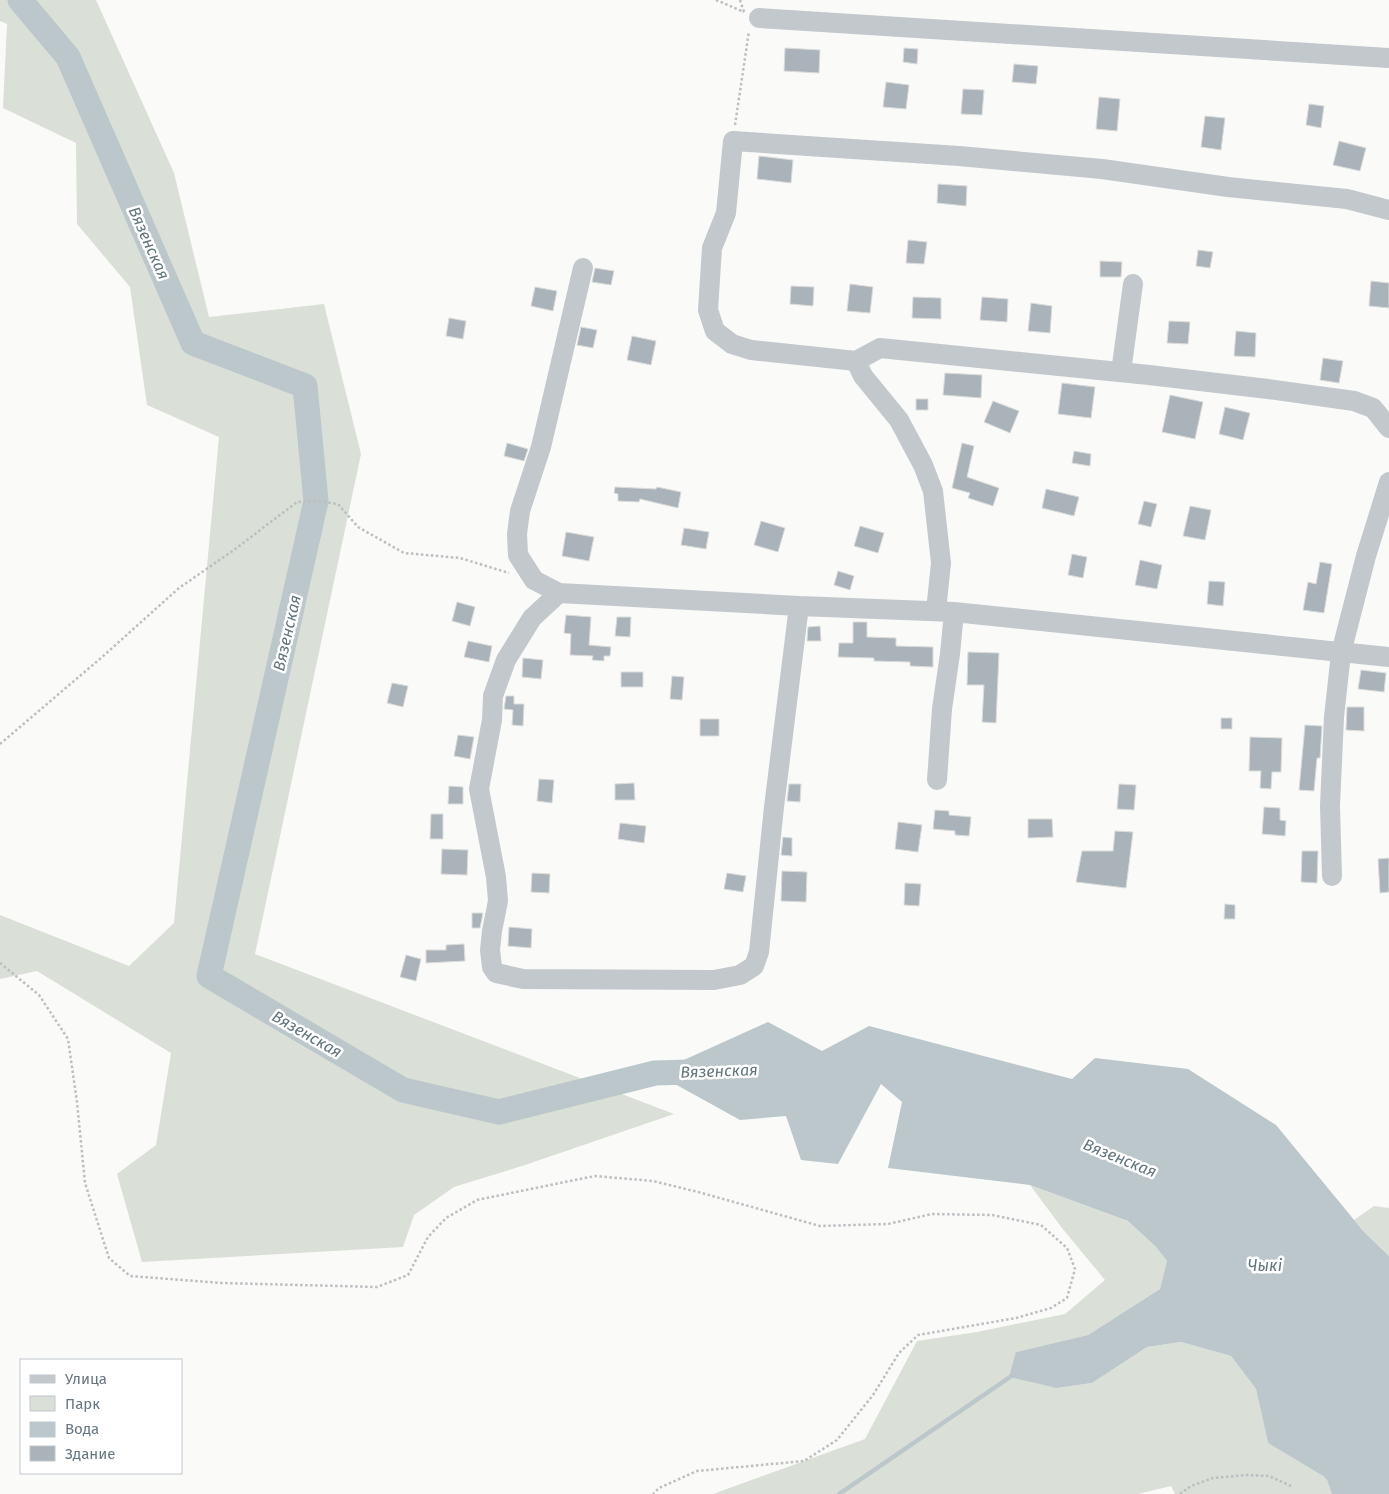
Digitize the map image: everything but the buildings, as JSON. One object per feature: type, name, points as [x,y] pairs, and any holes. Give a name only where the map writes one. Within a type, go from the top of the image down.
[{"type":"street","points":[[751,15],[1389,58]]},
{"type":"street","points":[[1389,210],[1347,199],[1228,187],[1102,169],[733,141],[726,213],[712,248],[708,310],[715,330],[732,344],[751,350],[856,361],[880,348],[1268,389],[1354,401],[1373,408],[1389,428]]},
{"type":"street","points":[[583,268],[541,447],[520,511],[517,534],[518,555],[534,580],[559,593],[945,612],[1069,623],[1389,657]]},
{"type":"street","points":[[1121,372],[1133,284]]},
{"type":"street","points":[[856,361],[863,376],[899,420],[923,465],[933,490],[950,654],[942,709],[937,780]]},
{"type":"street","points":[[1332,876],[1330,806],[1334,717],[1341,653],[1366,556],[1389,482]]},
{"type":"street","points":[[559,593],[532,618],[506,660],[498,678],[493,696],[492,720],[479,789],[498,901],[490,950],[492,967],[496,972],[522,979],[714,980],[740,975],[754,966],[760,952],[774,807],[799,606]]},
{"type":"path","points":[[716,0],[751,15]]},
{"type":"path","points":[[733,141],[751,15],[740,0]]},
{"type":"path","points":[[0,744],[179,588],[297,502],[316,501],[338,504],[358,527],[404,553],[460,558],[534,580]]},
{"type":"path","points":[[0,963],[39,995],[68,1039],[77,1102],[85,1183],[109,1258],[130,1276],[222,1283],[377,1287],[408,1275],[428,1237],[446,1218],[477,1200],[595,1176],[653,1181],[820,1226],[888,1224],[932,1214],[992,1215],[1041,1225],[1067,1248],[1075,1269],[1067,1298],[1051,1308],[1016,1318],[918,1334],[899,1353],[873,1396],[837,1440],[804,1461],[697,1472],[659,1488],[653,1494]]},
{"type":"path","points":[[1180,1494],[1191,1486],[1212,1478],[1246,1474],[1269,1476],[1291,1486]]},
{"type":"green space","points":[[0,0],[96,0],[174,173],[209,317],[324,304],[361,454],[255,954],[674,1114],[454,1187],[414,1215],[403,1247],[142,1262],[117,1174],[156,1145],[171,1053],[37,971],[0,979],[0,915],[129,966],[174,923],[219,437],[147,405],[130,287],[77,224],[76,143],[3,108],[7,24],[0,21]]},
{"type":"green space","points":[[1030,1185],[1128,1221],[1156,1247],[1167,1261],[1160,1289],[1088,1335],[1016,1352],[1057,1388],[1092,1383],[1147,1347],[1181,1342],[1231,1356],[1256,1389],[1268,1443],[1323,1476],[1327,1480],[1332,1494],[1175,1494],[1171,1486],[1138,1494],[713,1494],[865,1439],[917,1341],[977,1332],[1065,1314],[1105,1280],[1062,1228]]},
{"type":"green space","points":[[1374,1206],[1389,1208],[1389,1256],[1354,1220]]},
{"type":"water","name":"Чыкі","points":[[768,1022],[822,1051],[869,1026],[1072,1079],[1095,1058],[1188,1069],[1276,1125],[1364,1232],[1389,1256],[1389,1494],[1332,1494],[1327,1480],[1323,1476],[1268,1443],[1256,1389],[1231,1356],[1181,1342],[1147,1347],[1092,1383],[1057,1388],[1009,1377],[1016,1352],[1088,1335],[1160,1289],[1167,1261],[1156,1247],[1128,1221],[1030,1185],[888,1168],[902,1102],[881,1084],[838,1164],[801,1160],[786,1116],[740,1120],[655,1073]]},
{"type":"waterway","name":"Вязенская","points":[[20,0],[68,57],[193,343],[305,386],[316,501],[209,976],[403,1090],[499,1112],[655,1073],[689,1072]]},
{"type":"waterway","points":[[839,1494],[1013,1375]]}]
